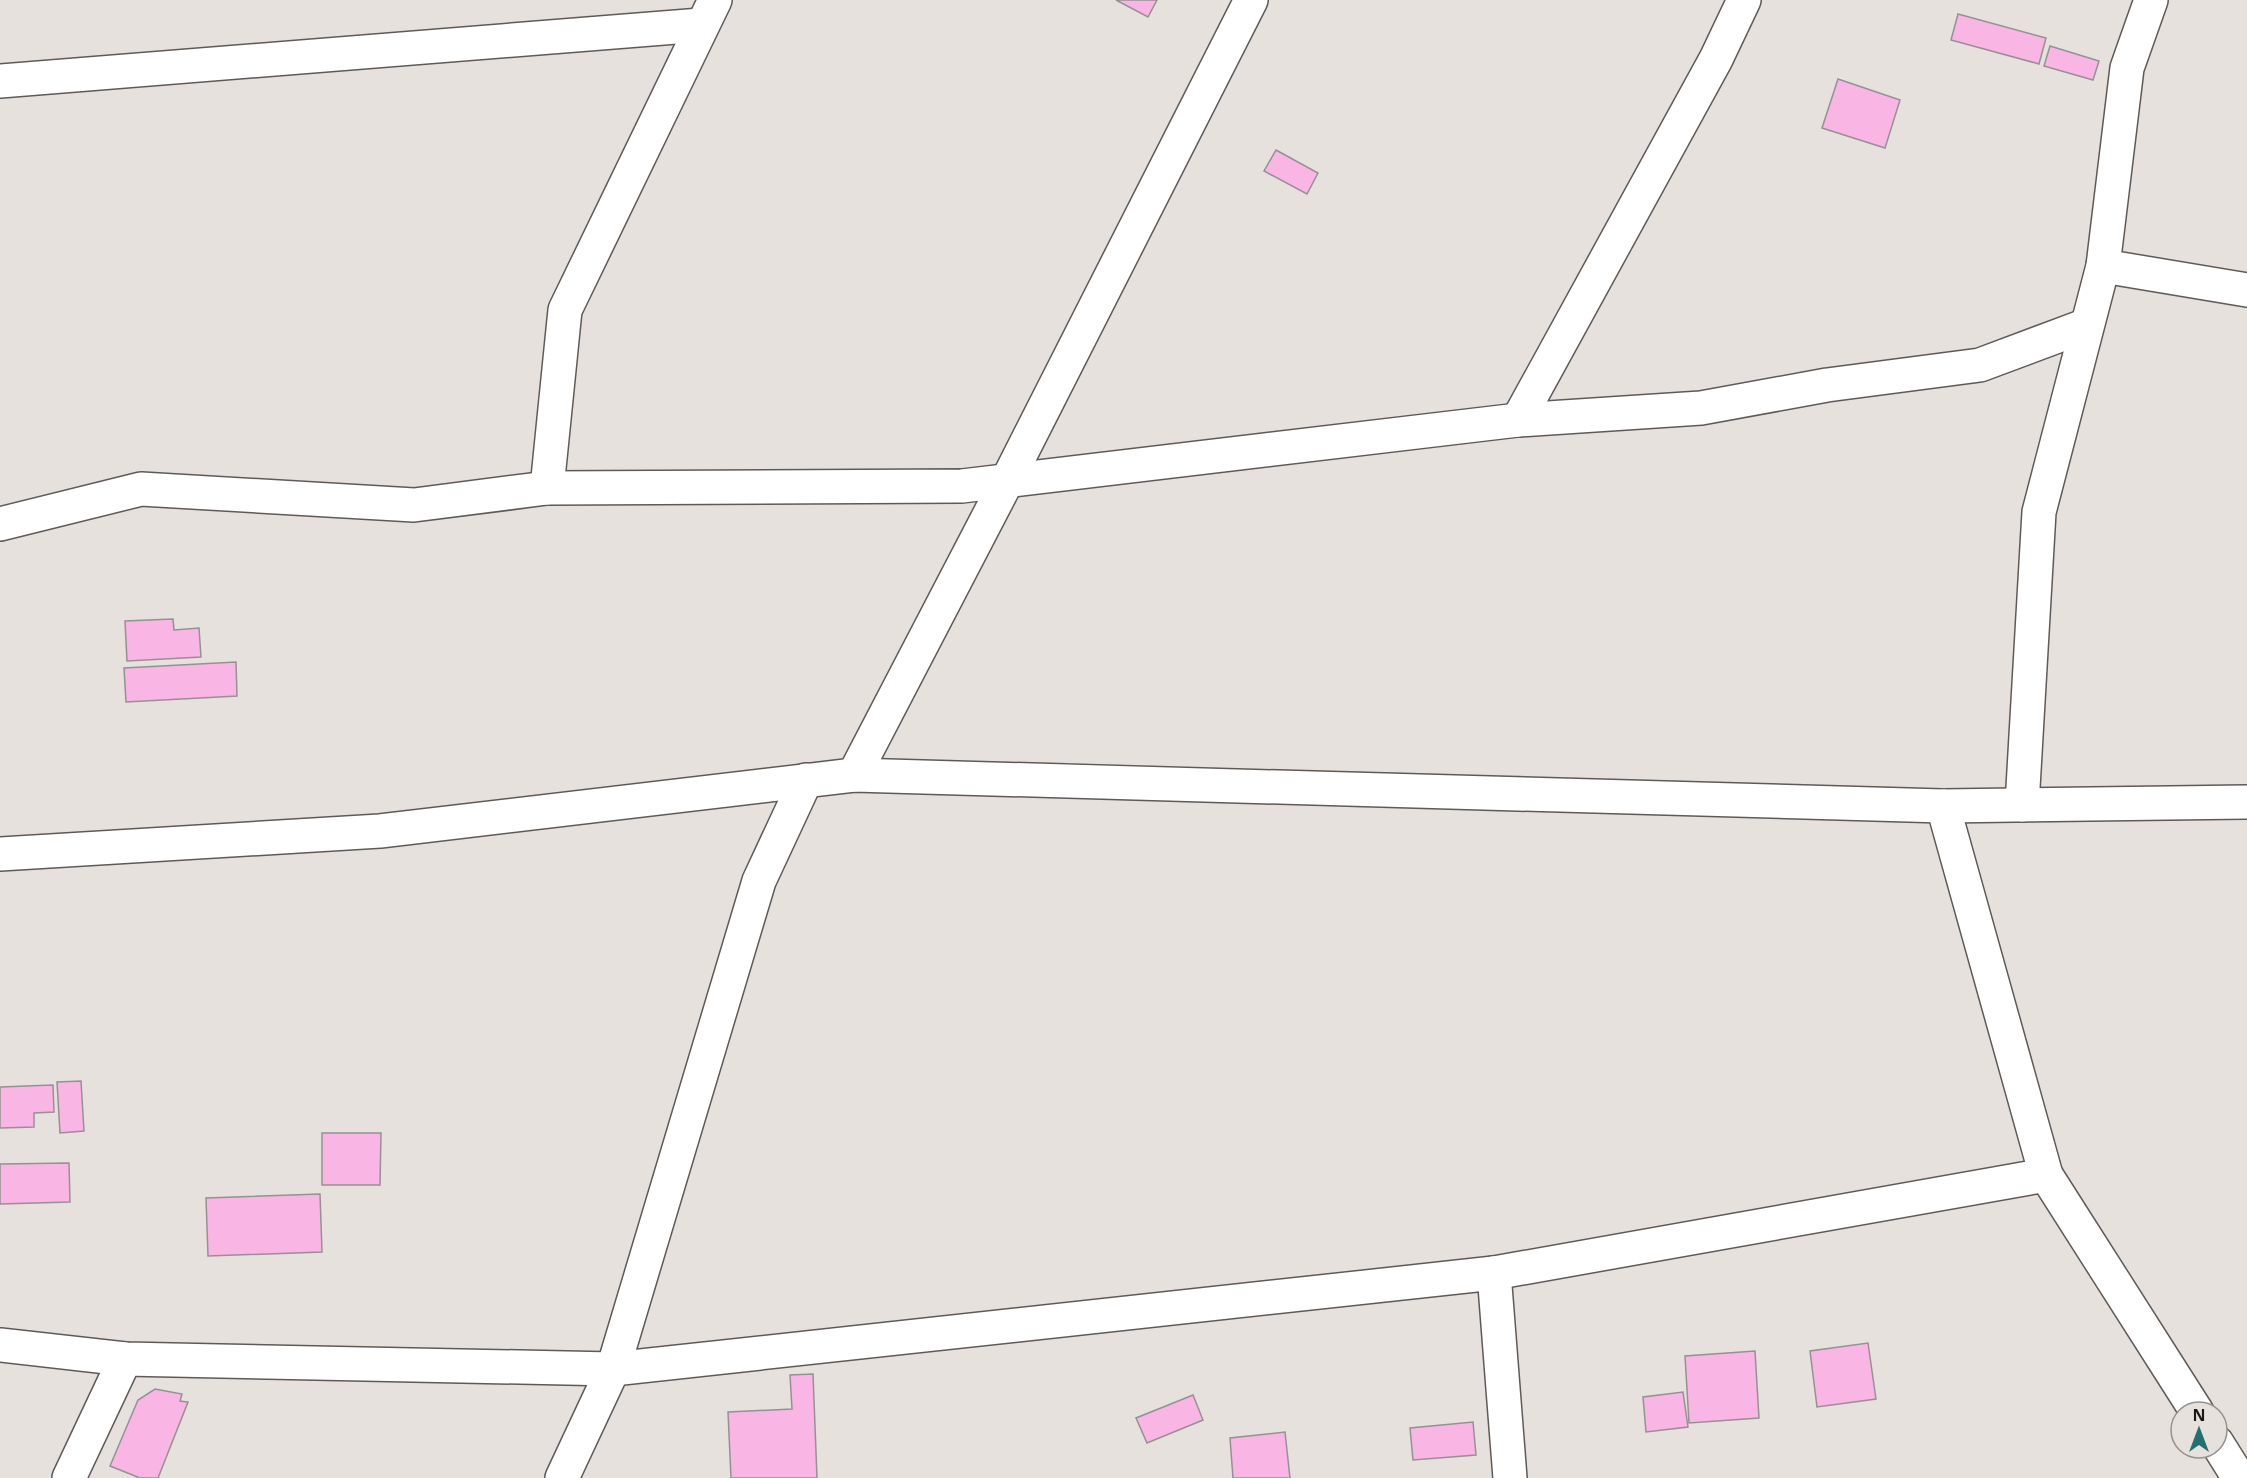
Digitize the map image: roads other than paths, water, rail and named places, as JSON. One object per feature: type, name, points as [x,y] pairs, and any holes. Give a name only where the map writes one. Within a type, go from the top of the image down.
[{"type":"street","points":[[854,775],[1008,479],[1251,0]]},
{"type":"street","points":[[1518,420],[1711,70],[1744,0]]},
{"type":"street","points":[[2022,805],[2039,512],[2103,266],[2127,68],[2151,0]]},
{"type":"street","points":[[548,488],[565,310],[708,13]]},
{"type":"street","points":[[0,81],[708,13]]},
{"type":"street","points":[[2103,266],[2247,290]]},
{"type":"street","points":[[0,524],[141,489],[414,505],[548,488],[962,486],[1518,420],[1701,408],[1827,385],[1980,365],[2087,325]]},
{"type":"street","points":[[0,854],[381,831],[854,775],[1943,807],[2247,802]]},
{"type":"street","points":[[562,1478],[613,1369],[759,882],[806,780]]},
{"type":"street","points":[[1943,807],[2046,1175],[2189,1400]]},
{"type":"street","points":[[0,1345],[125,1359],[613,1369],[1494,1273],[2046,1175]]},
{"type":"street","points":[[1494,1273],[1510,1478]]},
{"type":"street","points":[[69,1478],[125,1359]]},
{"type":"street","points":[[2228,1460],[2239,1478]]}]
